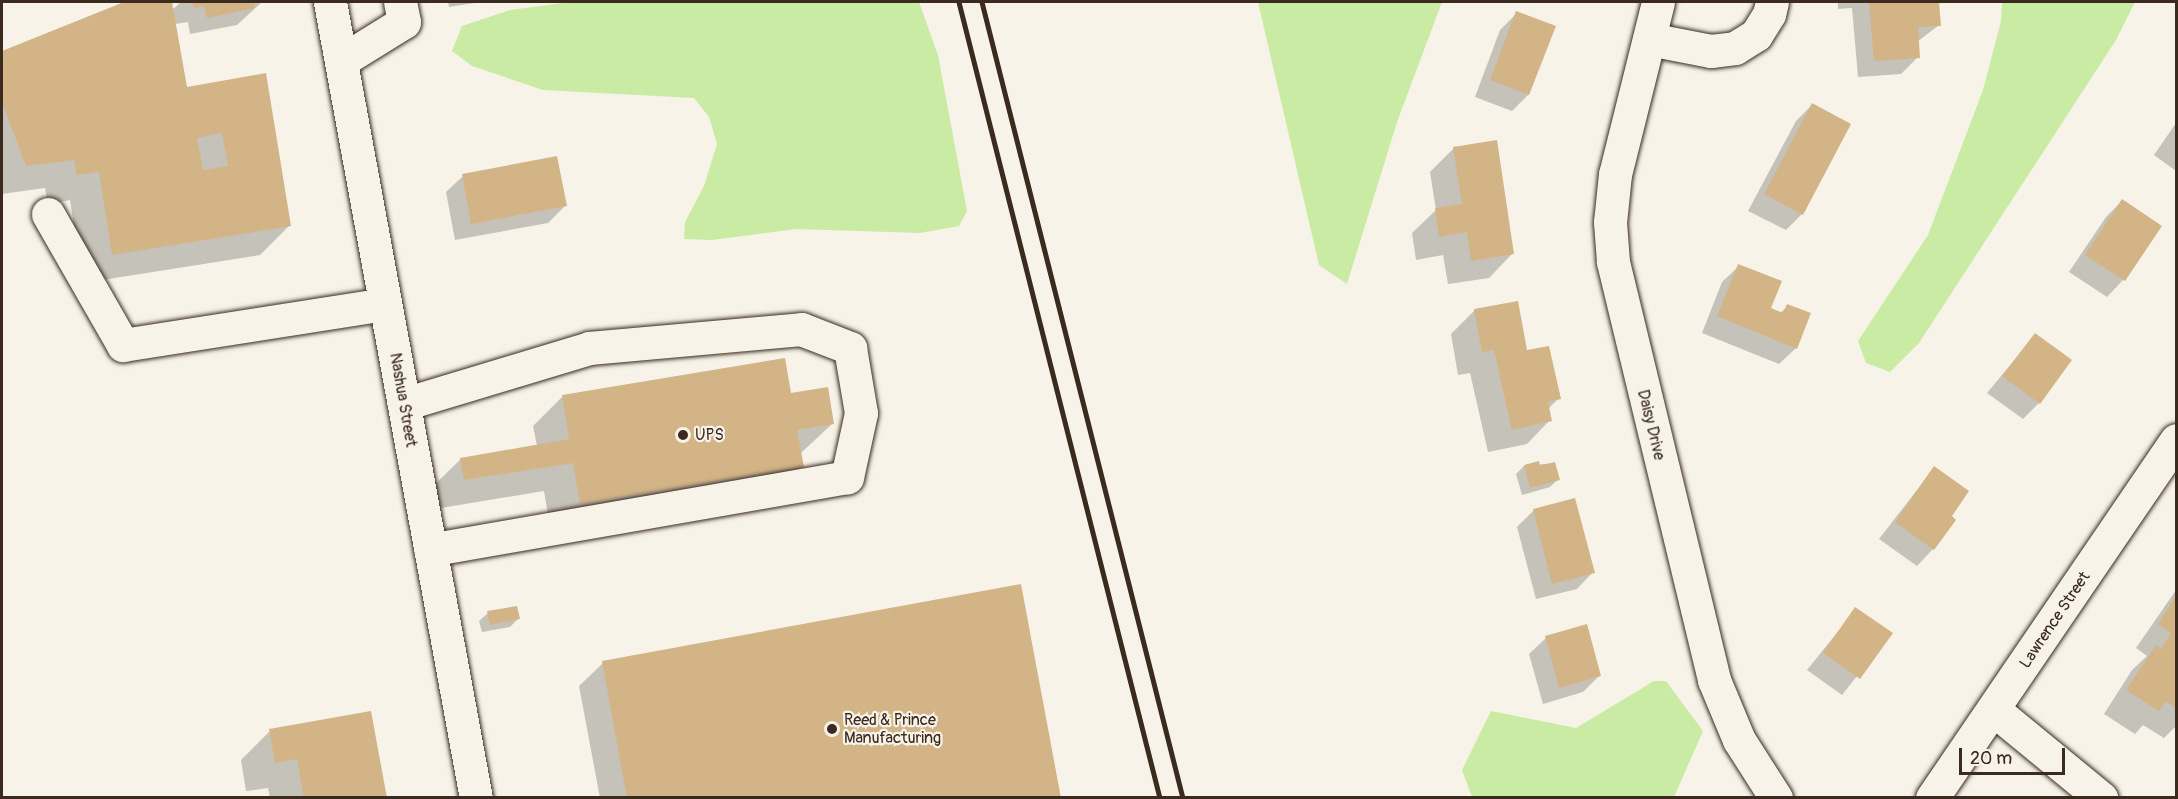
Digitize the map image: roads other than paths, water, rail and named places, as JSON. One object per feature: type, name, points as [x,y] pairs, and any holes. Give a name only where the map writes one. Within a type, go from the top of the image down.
[{"type":"street","name":"Nashua Street","points":[[330,2],[476,798]]},
{"type":"street","points":[[341,61],[404,22],[400,2]]},
{"type":"street","name":"Daisy Drive","points":[[1658,2],[1615,174],[1610,222],[1613,262],[1714,680],[1739,740],[1776,798]]},
{"type":"street","points":[[1649,39],[1711,51],[1735,48],[1760,30],[1772,2]]},
{"type":"street","points":[[48,214],[123,345],[385,304]]},
{"type":"street","points":[[404,404],[589,348],[801,329],[850,348],[856,381],[861,413],[847,477],[430,550]]},
{"type":"street","name":"Lawrence Street","points":[[1932,798],[2176,440]]},
{"type":"street","points":[[1994,710],[2101,798]]},
{"type":"railway","points":[[959,2],[1160,798]]},
{"type":"railway","points":[[982,2],[1183,798]]},
{"type":"place","name":"UPS","points":[[683,435]]},
{"type":"place","name":"Reed & Prince Manufacturing","points":[[832,729]]}]
